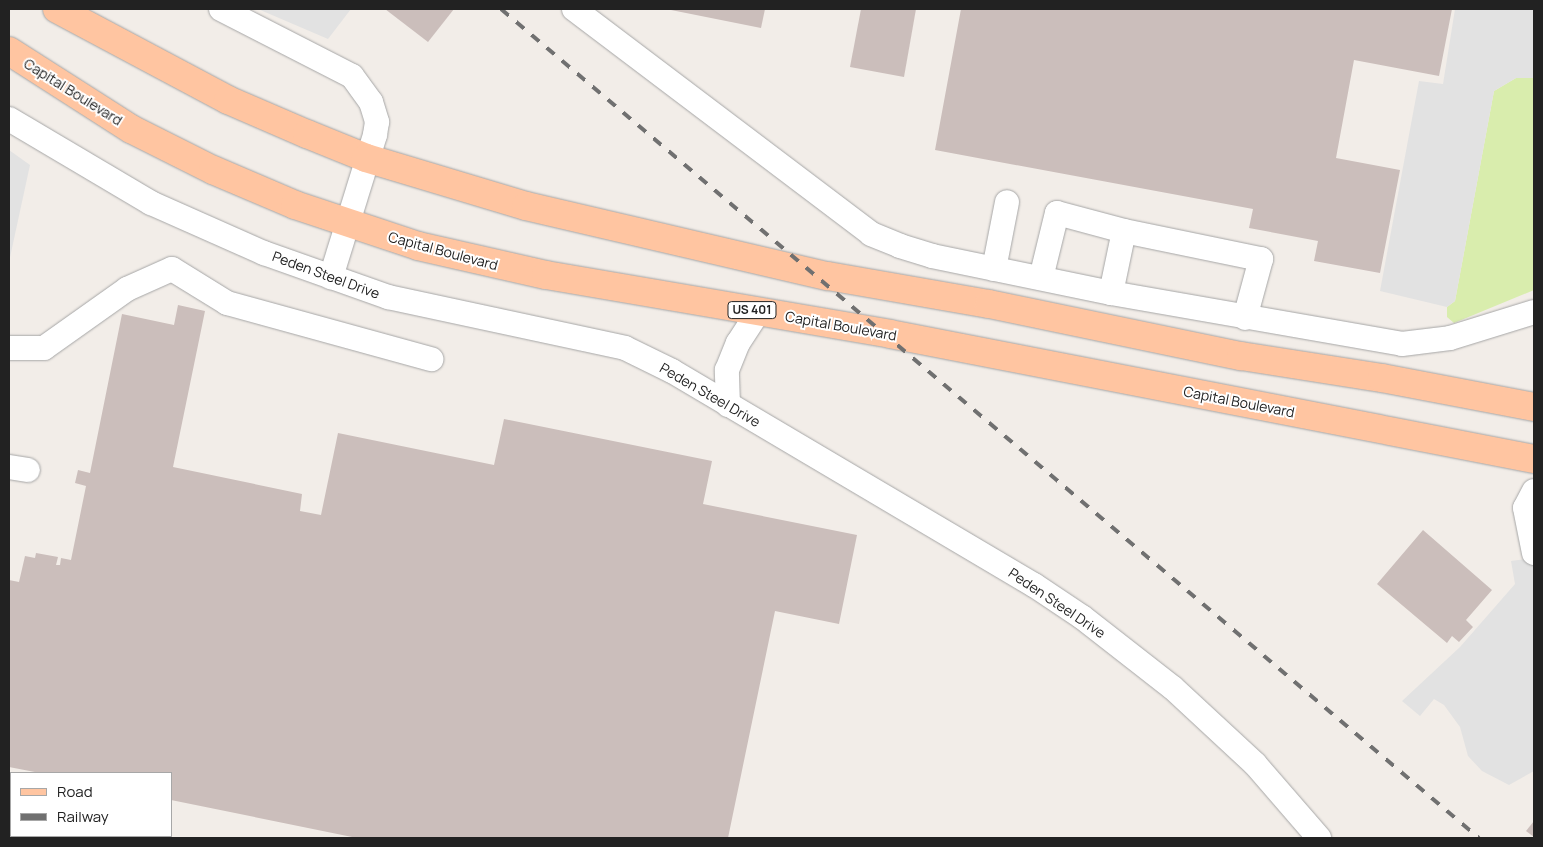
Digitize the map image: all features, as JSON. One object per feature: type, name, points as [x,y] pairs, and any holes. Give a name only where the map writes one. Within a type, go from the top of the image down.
[{"type":"main road","points":[[58,9],[228,100],[366,158],[526,206],[828,276],[989,304],[1242,356],[1382,378],[1534,407]]},
{"type":"main road","name":"Capital Boulevard","points":[[9,51],[64,88],[171,149],[254,188],[418,246],[503,266],[759,311],[1534,459]]},
{"type":"street","points":[[221,9],[352,76],[371,102],[377,122],[331,277]]},
{"type":"street","points":[[574,9],[871,234],[932,256],[1245,318],[1402,344],[1450,338],[1534,312]]},
{"type":"street","name":"Peden Steel Drive","points":[[9,119],[151,203],[264,253],[388,297],[624,348],[672,371],[1026,580],[1082,617],[1173,688],[1255,764],[1319,838]]},
{"type":"street","points":[[994,269],[1007,202]]},
{"type":"street","points":[[1041,278],[1058,213],[1124,231],[1260,259],[1245,318]]},
{"type":"street","points":[[1111,292],[1124,231]]},
{"type":"street","points":[[9,348],[44,348],[127,289],[172,269],[227,303],[430,359]]},
{"type":"street","points":[[728,405],[727,370],[738,343],[759,311]]},
{"type":"street","points":[[1534,491],[1525,508],[1534,554]]},
{"type":"green space","points":[[1516,78],[1534,78],[1534,290],[1454,323],[1447,317],[1447,307],[1455,301],[1494,91]]},
{"type":"shaded area","points":[[258,9],[351,9],[328,39]]},
{"type":"shaded area","points":[[1455,9],[1534,9],[1534,78],[1516,78],[1494,91],[1455,301],[1447,307],[1380,291],[1419,81],[1443,84]]},
{"type":"shaded area","points":[[9,150],[30,165],[9,262]]},
{"type":"shaded area","points":[[1534,558],[1534,771],[1509,785],[1482,771],[1468,756],[1460,727],[1444,705],[1434,699],[1420,716],[1402,701],[1460,647],[1515,584],[1511,561]]},
{"type":"building","points":[[385,9],[454,9],[428,42]]},
{"type":"building","points":[[666,9],[765,9],[761,28]]},
{"type":"building","points":[[861,9],[916,9],[904,77],[850,67]]},
{"type":"building","points":[[961,9],[1452,9],[1439,76],[1354,60],[1336,158],[1400,170],[1380,273],[1314,261],[1318,241],[1249,228],[1253,209],[935,150]]},
{"type":"building","points":[[178,305],[205,311],[173,467],[302,494],[300,511],[321,515],[338,433],[494,465],[504,419],[712,461],[703,504],[857,535],[839,624],[775,611],[728,838],[357,838],[172,800],[172,772],[35,772],[9,767],[9,580],[19,582],[25,556],[35,558],[36,553],[58,557],[56,565],[60,565],[61,558],[71,560],[86,486],[75,483],[78,470],[90,473],[122,314],[174,325]]},
{"type":"building","points":[[1423,530],[1492,590],[1466,620],[1473,627],[1459,642],[1452,636],[1447,643],[1377,584]]},
{"type":"building","points":[[1534,821],[1534,837],[1526,831]]},
{"type":"railway","points":[[501,9],[1479,838]]}]
